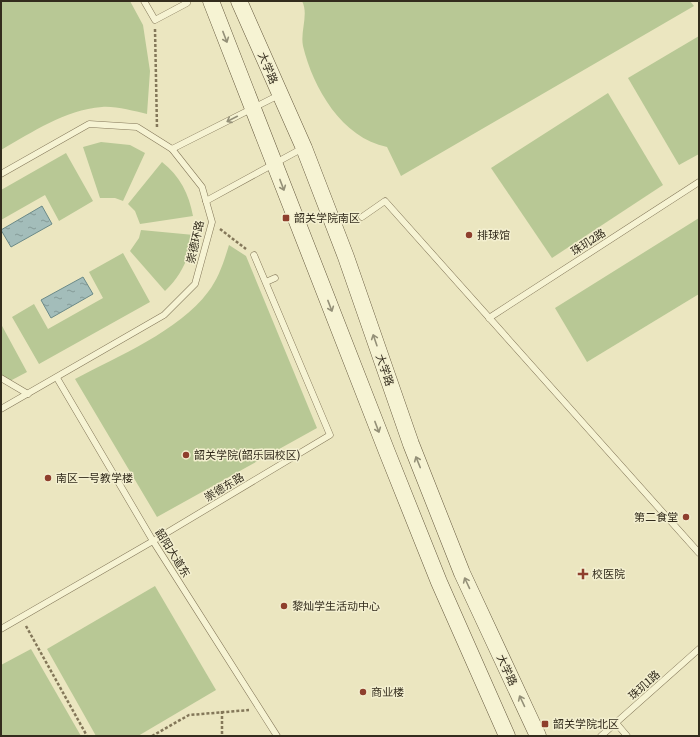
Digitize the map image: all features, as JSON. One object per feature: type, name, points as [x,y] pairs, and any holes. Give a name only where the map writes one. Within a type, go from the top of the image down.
[{"type":"main road","points":[[211,1],[439,582],[507,736]]},
{"type":"main road","name":"大学路","points":[[239,1],[279,95],[304,148],[346,257],[411,444],[459,565],[538,736]]},
{"type":"lane","points":[[144,1],[155,20],[187,3]]},
{"type":"lane","points":[[172,149],[279,95]]},
{"type":"lane","name":"崇德环路","points":[[1,174],[89,124],[137,128],[172,149],[202,187],[212,222],[195,284],[164,315],[1,409]]},
{"type":"lane","points":[[206,201],[304,148]]},
{"type":"lane","name":"珠玑2路","points":[[489,318],[699,182]]},
{"type":"lane","points":[[362,217],[385,201],[699,553]]},
{"type":"lane","name":"崇德东路","points":[[1,629],[153,541],[330,435],[254,255]]},
{"type":"lane","points":[[266,282],[275,278]]},
{"type":"lane","points":[[1,378],[28,394]]},
{"type":"lane","name":"韶阳大道东","points":[[57,378],[153,541],[277,736]]},
{"type":"lane","name":"珠玑1路","points":[[602,736],[699,649]]},
{"type":"lane","points":[[616,723],[627,736]]},
{"type":"path","points":[[155,20],[157,140]]},
{"type":"path","points":[[212,222],[254,255]]},
{"type":"path","points":[[21,617],[87,736]]},
{"type":"path","points":[[152,736],[189,715],[222,711],[261,709]]},
{"type":"path","points":[[222,711],[222,736]]},
{"type":"green space","points":[[1,1],[130,1],[143,25],[150,71],[147,114],[113,107],[102,107],[75,112],[37,129],[1,150]]},
{"type":"green space","points":[[302,1],[690,1],[694,6],[401,176],[387,147],[371,142],[356,133],[343,122],[322,94],[314,78],[303,46],[302,40],[305,11]]},
{"type":"green space","points":[[699,36],[699,154],[679,165],[628,78]]},
{"type":"green space","points":[[608,93],[663,185],[552,258],[491,168]]},
{"type":"green space","points":[[101,142],[130,145],[145,153],[123,201],[115,198],[100,198],[83,147]]},
{"type":"green space","points":[[66,153],[93,201],[59,221],[45,195],[1,220],[1,190]]},
{"type":"green space","points":[[162,162],[179,179],[189,200],[193,216],[140,224],[135,211],[128,204]]},
{"type":"green space","points":[[699,218],[699,294],[587,362],[555,308]]},
{"type":"green space","points":[[141,230],[194,235],[190,251],[184,265],[176,279],[165,291],[130,251],[139,238]]},
{"type":"green space","points":[[229,245],[246,256],[317,428],[157,517],[75,379],[147,342],[165,331],[196,306],[212,287],[221,269]]},
{"type":"green space","points":[[123,253],[150,302],[39,364],[12,317],[34,304],[48,329],[103,298],[89,272]]},
{"type":"green space","points":[[1,324],[27,372],[10,381],[1,375]]},
{"type":"green space","points":[[155,586],[216,690],[138,736],[96,736],[47,649]]},
{"type":"green space","points":[[31,649],[81,736],[1,736],[1,665]]},
{"type":"water","points":[[42,206],[52,224],[11,247],[1,230]]},
{"type":"water","points":[[83,277],[93,294],[51,318],[41,300]]},
{"type":"place","name":"韶关学院南区","points":[[286,218]]},
{"type":"place","name":"排球馆","points":[[469,235]]},
{"type":"place","name":"韶关学院(韶乐园校区)","points":[[186,455]]},
{"type":"place","name":"南区一号教学楼","points":[[48,478]]},
{"type":"place","name":"第二食堂","points":[[686,517]]},
{"type":"place","name":"校医院","points":[[583,574]]},
{"type":"place","name":"黎灿学生活动中心","points":[[284,606]]},
{"type":"place","name":"商业楼","points":[[363,692]]},
{"type":"place","name":"韶关学院北区","points":[[545,724]]}]
